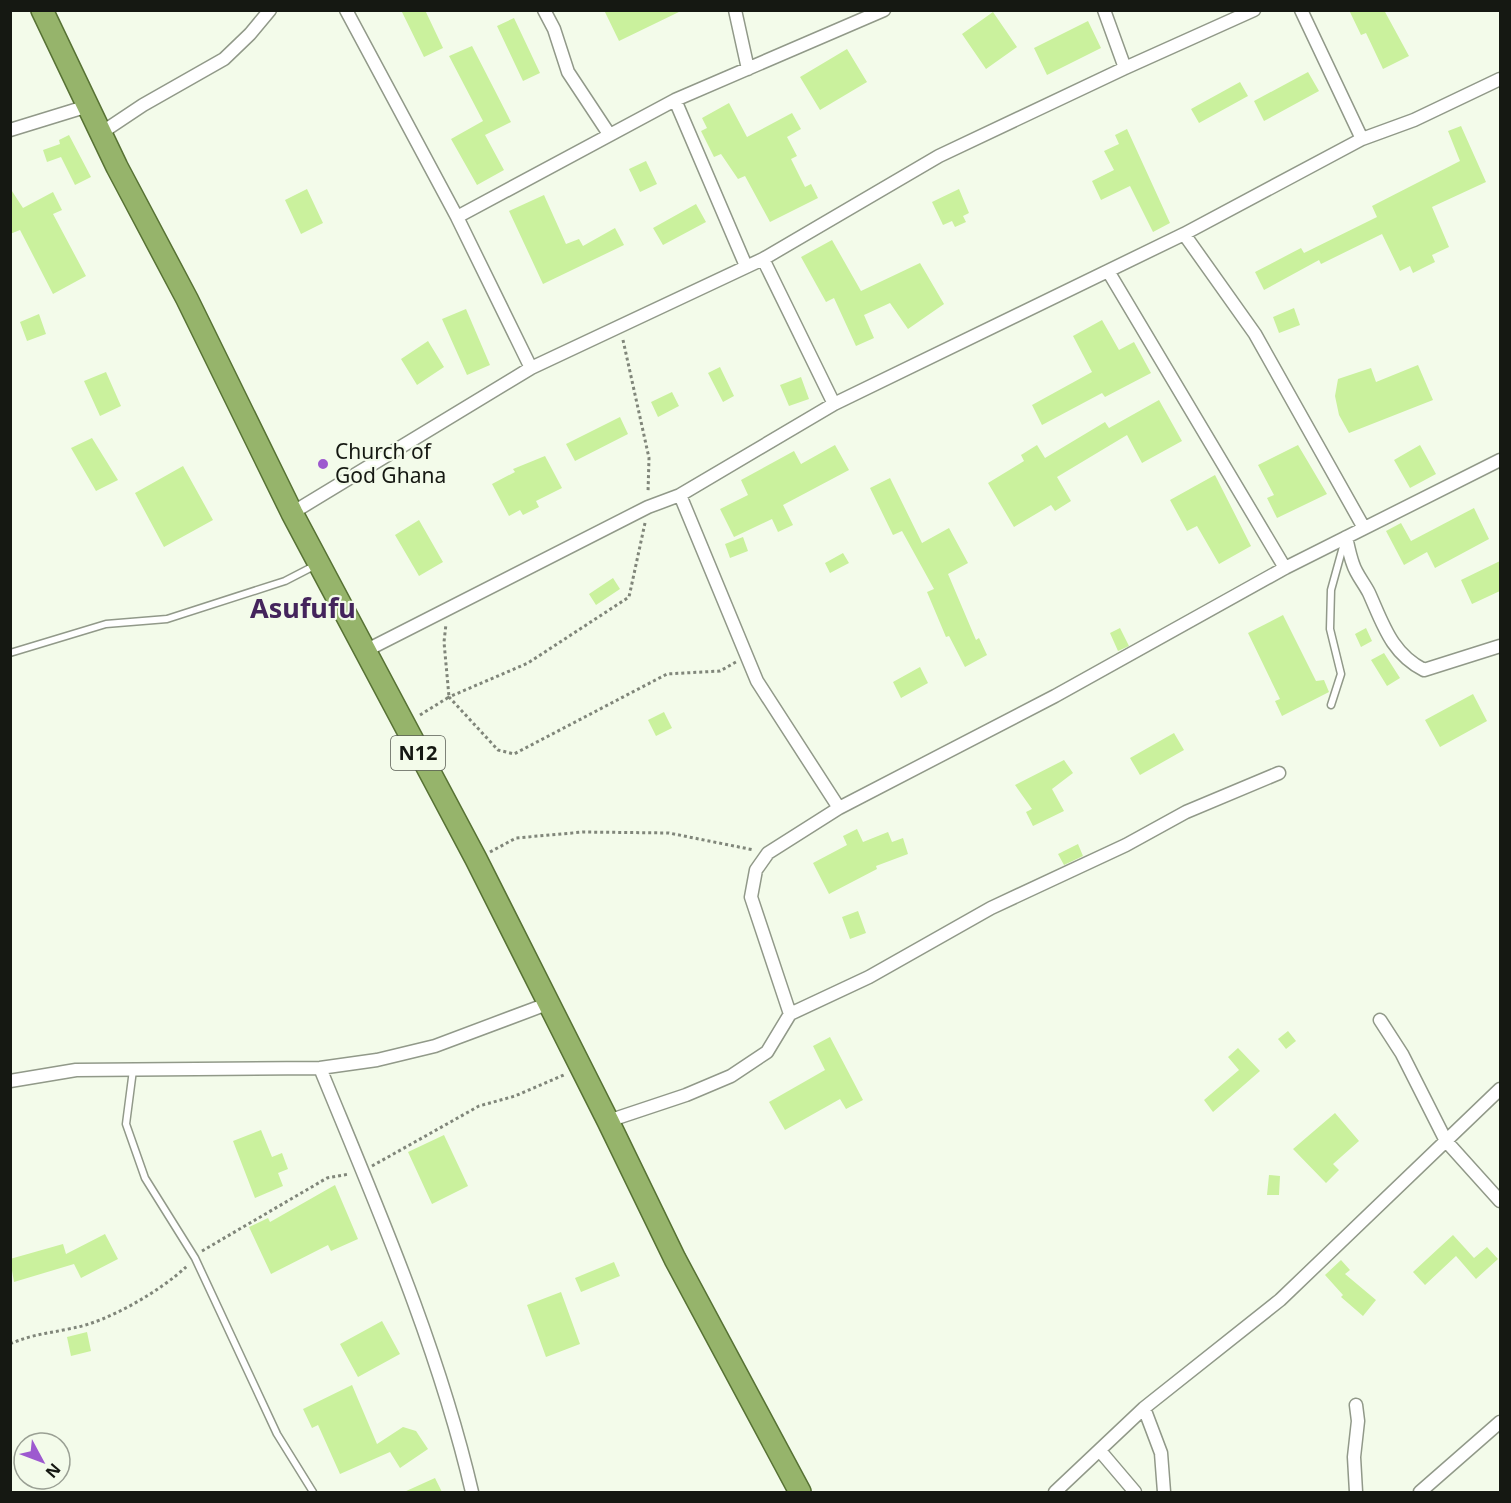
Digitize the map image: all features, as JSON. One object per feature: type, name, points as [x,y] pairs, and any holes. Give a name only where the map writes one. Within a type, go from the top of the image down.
[{"type":"highway","name":"N12","points":[[42,10],[101,133],[292,513],[476,859],[547,1004],[582,1068],[675,1259],[800,1492]]},
{"type":"street","points":[[101,133],[143,105],[224,59],[250,34],[270,10]]},
{"type":"street","points":[[346,10],[457,217],[531,368]]},
{"type":"street","points":[[544,10],[554,29],[568,72],[609,134]]},
{"type":"street","points":[[735,10],[748,69]]},
{"type":"street","points":[[457,217],[675,100],[884,10]]},
{"type":"street","points":[[1104,10],[1125,68]]},
{"type":"street","points":[[292,513],[531,368],[763,259],[939,156],[1254,10]]},
{"type":"street","points":[[1300,10],[1362,139]]},
{"type":"street","points":[[365,651],[648,507],[680,495],[834,404],[1184,234],[1362,139],[1414,120],[1500,79]]},
{"type":"street","points":[[675,100],[746,266]]},
{"type":"street","points":[[10,130],[88,106]]},
{"type":"street","points":[[1184,234],[1255,334],[1364,528]]},
{"type":"street","points":[[763,259],[834,404]]},
{"type":"street","points":[[1108,271],[1285,568]]},
{"type":"street","points":[[790,1014],[751,897],[756,870],[768,853],[838,808],[1054,696],[1285,568],[1500,460]]},
{"type":"street","points":[[680,495],[757,681],[838,808]]},
{"type":"street","points":[[1346,537],[1353,565],[1382,625],[1391,641],[1409,662],[1424,670],[1500,646]]},
{"type":"street","points":[[608,1121],[686,1095],[731,1076],[767,1052],[790,1014],[869,977],[991,908],[1126,845],[1186,812],[1279,773]]},
{"type":"street","points":[[10,1082],[76,1070],[320,1068],[377,1060],[435,1046],[547,1004]]},
{"type":"street","points":[[1380,1020],[1402,1054],[1446,1141],[1500,1201]]},
{"type":"street","points":[[320,1068],[431,1345],[460,1437],[472,1492]]},
{"type":"street","points":[[1055,1492],[1101,1452],[1144,1408],[1280,1300],[1500,1089]]},
{"type":"street","points":[[1356,1405],[1358,1421],[1354,1457],[1356,1492]]},
{"type":"street","points":[[1144,1408],[1161,1453],[1164,1492]]},
{"type":"street","points":[[1420,1492],[1500,1422]]},
{"type":"street","points":[[1101,1452],[1136,1492]]},
{"type":"lane","points":[[1331,705],[1341,674],[1330,629],[1331,590],[1346,537]]},
{"type":"lane","points":[[10,653],[105,624],[167,619],[285,581],[320,563]]},
{"type":"lane","points":[[133,1070],[126,1124],[145,1178],[195,1258],[277,1434],[313,1492]]},
{"type":"path","points":[[404,726],[449,697],[528,663],[629,597],[648,507],[649,459],[620,327]]},
{"type":"path","points":[[447,611],[444,642],[449,697],[498,750],[514,754],[667,674],[720,671],[737,660],[737,634]]},
{"type":"path","points":[[476,859],[516,838],[583,832],[669,833],[768,853]]},
{"type":"path","points":[[10,1344],[47,1331],[74,1328],[100,1321],[162,1285],[207,1246],[327,1178],[362,1171],[479,1106],[497,1098],[515,1095],[582,1068]]},
{"type":"building","points":[[401,10],[425,10],[443,48],[424,57]]},
{"type":"building","points":[[604,10],[683,10],[619,41]]},
{"type":"building","points":[[1349,10],[1384,10],[1409,56],[1383,69],[1366,33],[1361,35]]},
{"type":"building","points":[[993,12],[1017,47],[986,69],[962,34]]},
{"type":"building","points":[[514,18],[540,73],[523,81],[497,26]]},
{"type":"building","points":[[1088,21],[1101,48],[1047,75],[1034,48]]},
{"type":"building","points":[[472,46],[511,122],[485,135],[504,170],[477,185],[451,139],[483,121],[449,56]]},
{"type":"building","points":[[847,49],[867,82],[820,110],[800,77]]},
{"type":"building","points":[[1308,72],[1319,91],[1264,121],[1254,101]]},
{"type":"building","points":[[1240,82],[1248,96],[1199,123],[1191,109]]},
{"type":"building","points":[[729,103],[747,137],[792,113],[801,129],[787,137],[797,156],[791,159],[805,187],[811,184],[818,198],[770,222],[745,176],[738,179],[721,154],[714,157],[701,131],[707,128],[702,118]]},
{"type":"building","points":[[1461,126],[1486,182],[1432,207],[1449,247],[1432,255],[1435,262],[1413,273],[1410,266],[1400,271],[1382,234],[1321,264],[1319,260],[1264,290],[1255,272],[1301,248],[1304,253],[1377,217],[1372,206],[1460,161],[1448,131]]},
{"type":"building","points":[[1127,129],[1170,223],[1153,232],[1130,186],[1101,200],[1092,181],[1114,170],[1104,151],[1119,144],[1115,135]]},
{"type":"building","points":[[69,135],[91,177],[75,185],[61,157],[47,162],[43,150],[60,144],[59,140]]},
{"type":"building","points":[[646,161],[657,184],[640,192],[629,169]]},
{"type":"building","points":[[10,188],[23,208],[53,192],[62,210],[53,214],[86,276],[53,294],[20,230],[10,234]]},
{"type":"building","points":[[307,189],[323,223],[301,234],[285,200]]},
{"type":"building","points":[[959,189],[969,213],[963,216],[966,222],[955,227],[952,221],[943,225],[932,202]]},
{"type":"building","points":[[544,195],[566,244],[579,239],[583,246],[615,228],[624,245],[543,284],[509,211]]},
{"type":"building","points":[[696,204],[706,222],[663,245],[653,228]]},
{"type":"building","points":[[832,240],[861,291],[920,263],[944,304],[908,329],[890,303],[864,315],[874,338],[856,346],[834,298],[826,302],[801,257]]},
{"type":"building","points":[[1294,308],[1300,325],[1279,333],[1273,317]]},
{"type":"building","points":[[466,309],[490,365],[467,375],[442,319]]},
{"type":"building","points":[[39,314],[46,334],[27,341],[20,322]]},
{"type":"building","points":[[1102,320],[1119,350],[1134,342],[1151,373],[1105,397],[1102,393],[1042,425],[1032,405],[1092,372],[1073,336]]},
{"type":"building","points":[[428,341],[444,367],[417,385],[401,359]]},
{"type":"building","points":[[1418,365],[1433,400],[1349,433],[1339,415],[1335,396],[1338,379],[1371,368],[1376,382]]},
{"type":"building","points":[[720,367],[734,396],[723,402],[708,373]]},
{"type":"building","points":[[106,372],[121,406],[100,416],[84,381]]},
{"type":"building","points":[[801,377],[809,399],[789,406],[780,385]]},
{"type":"building","points":[[672,392],[679,406],[658,417],[651,402]]},
{"type":"building","points":[[1159,400],[1182,441],[1142,463],[1127,435],[1057,477],[1071,501],[1055,511],[1051,505],[1014,527],[988,483],[1024,461],[1021,455],[1037,445],[1045,458],[1105,422],[1109,428]]},
{"type":"building","points":[[620,417],[628,434],[575,461],[566,444]]},
{"type":"building","points":[[92,438],[118,480],[96,491],[71,448]]},
{"type":"building","points":[[835,445],[849,470],[783,505],[793,525],[778,532],[772,519],[734,537],[720,509],[748,495],[741,480],[794,451],[801,464]]},
{"type":"building","points":[[1298,445],[1327,494],[1277,518],[1267,498],[1274,495],[1258,465]]},
{"type":"building","points":[[1420,445],[1436,474],[1410,488],[1394,460]]},
{"type":"building","points":[[545,456],[562,488],[536,501],[539,507],[523,515],[520,510],[509,516],[492,484],[515,472],[513,469]]},
{"type":"building","points":[[183,466],[213,520],[164,547],[135,493]]},
{"type":"building","points":[[1215,475],[1251,546],[1219,564],[1197,526],[1187,531],[1170,500]]},
{"type":"building","points":[[890,478],[922,543],[949,528],[968,563],[948,574],[976,640],[979,638],[987,655],[965,667],[949,636],[946,637],[927,592],[934,589],[902,531],[893,535],[870,488]]},
{"type":"building","points":[[1474,508],[1489,539],[1435,568],[1427,552],[1404,565],[1386,531],[1401,523],[1411,541]]},
{"type":"building","points":[[419,520],[443,562],[419,576],[395,535]]},
{"type":"building","points":[[743,537],[748,551],[730,558],[725,544]]},
{"type":"building","points":[[843,553],[849,563],[830,573],[825,563]]},
{"type":"building","points":[[1500,561],[1500,591],[1472,604],[1461,580]]},
{"type":"building","points":[[613,578],[620,589],[596,605],[589,594]]},
{"type":"building","points":[[1283,615],[1316,681],[1324,680],[1329,692],[1282,716],[1275,701],[1280,699],[1248,633]]},
{"type":"building","points":[[1120,628],[1129,646],[1118,651],[1110,633]]},
{"type":"building","points":[[1366,628],[1372,641],[1361,647],[1355,634]]},
{"type":"building","points":[[1384,653],[1400,678],[1387,686],[1371,660]]},
{"type":"building","points":[[920,667],[928,683],[901,698],[893,682]]},
{"type":"building","points":[[1473,694],[1487,721],[1440,747],[1425,720]]},
{"type":"building","points":[[664,712],[672,728],[656,736],[648,720]]},
{"type":"building","points":[[1174,733],[1184,750],[1140,775],[1130,758]]},
{"type":"building","points":[[1064,760],[1073,773],[1052,789],[1064,811],[1033,826],[1026,812],[1032,809],[1015,785]]},
{"type":"building","points":[[857,829],[863,842],[888,832],[892,842],[903,838],[908,854],[876,866],[877,869],[829,894],[813,863],[847,845],[843,836]]},
{"type":"building","points":[[1078,844],[1083,856],[1064,865],[1058,854]]},
{"type":"building","points":[[858,911],[866,933],[850,939],[842,917]]},
{"type":"building","points":[[1288,1031],[1296,1041],[1286,1049],[1278,1039]]},
{"type":"building","points":[[830,1037],[863,1100],[846,1109],[840,1099],[785,1130],[769,1102],[825,1070],[813,1046]]},
{"type":"building","points":[[1238,1048],[1260,1071],[1213,1112],[1204,1100],[1239,1070],[1228,1057]]},
{"type":"building","points":[[1335,1113],[1359,1141],[1333,1164],[1339,1170],[1326,1183],[1293,1149]]},
{"type":"building","points":[[261,1130],[272,1157],[282,1153],[288,1169],[278,1173],[283,1186],[255,1198],[233,1141]]},
{"type":"building","points":[[444,1135],[468,1186],[432,1204],[408,1152]]},
{"type":"building","points":[[1269,1175],[1280,1176],[1279,1195],[1267,1195]]},
{"type":"building","points":[[335,1185],[358,1239],[331,1251],[328,1245],[271,1274],[249,1227],[268,1218],[270,1222]]},
{"type":"building","points":[[105,1234],[118,1259],[81,1278],[74,1264],[14,1282],[10,1259],[63,1244],[66,1254]]},
{"type":"building","points":[[1453,1235],[1474,1258],[1487,1247],[1498,1259],[1476,1279],[1456,1256],[1425,1285],[1413,1272]]},
{"type":"building","points":[[1341,1260],[1350,1270],[1345,1274],[1376,1300],[1363,1316],[1341,1297],[1343,1295],[1325,1275]]},
{"type":"building","points":[[614,1262],[620,1276],[581,1292],[575,1278]]},
{"type":"building","points":[[561,1292],[580,1344],[546,1357],[527,1305]]},
{"type":"building","points":[[382,1321],[400,1354],[358,1377],[340,1344]]},
{"type":"building","points":[[87,1332],[91,1351],[71,1356],[67,1337]]},
{"type":"building","points":[[352,1385],[377,1444],[403,1427],[416,1431],[428,1449],[400,1468],[390,1452],[340,1474],[318,1425],[312,1428],[303,1409]]},
{"type":"building","points":[[435,1478],[442,1492],[404,1492]]},
{"type":"place","name":"Church of God Ghana","points":[[323,464]]},
{"type":"district","name":"Asufufu","points":[[303,609]]}]
